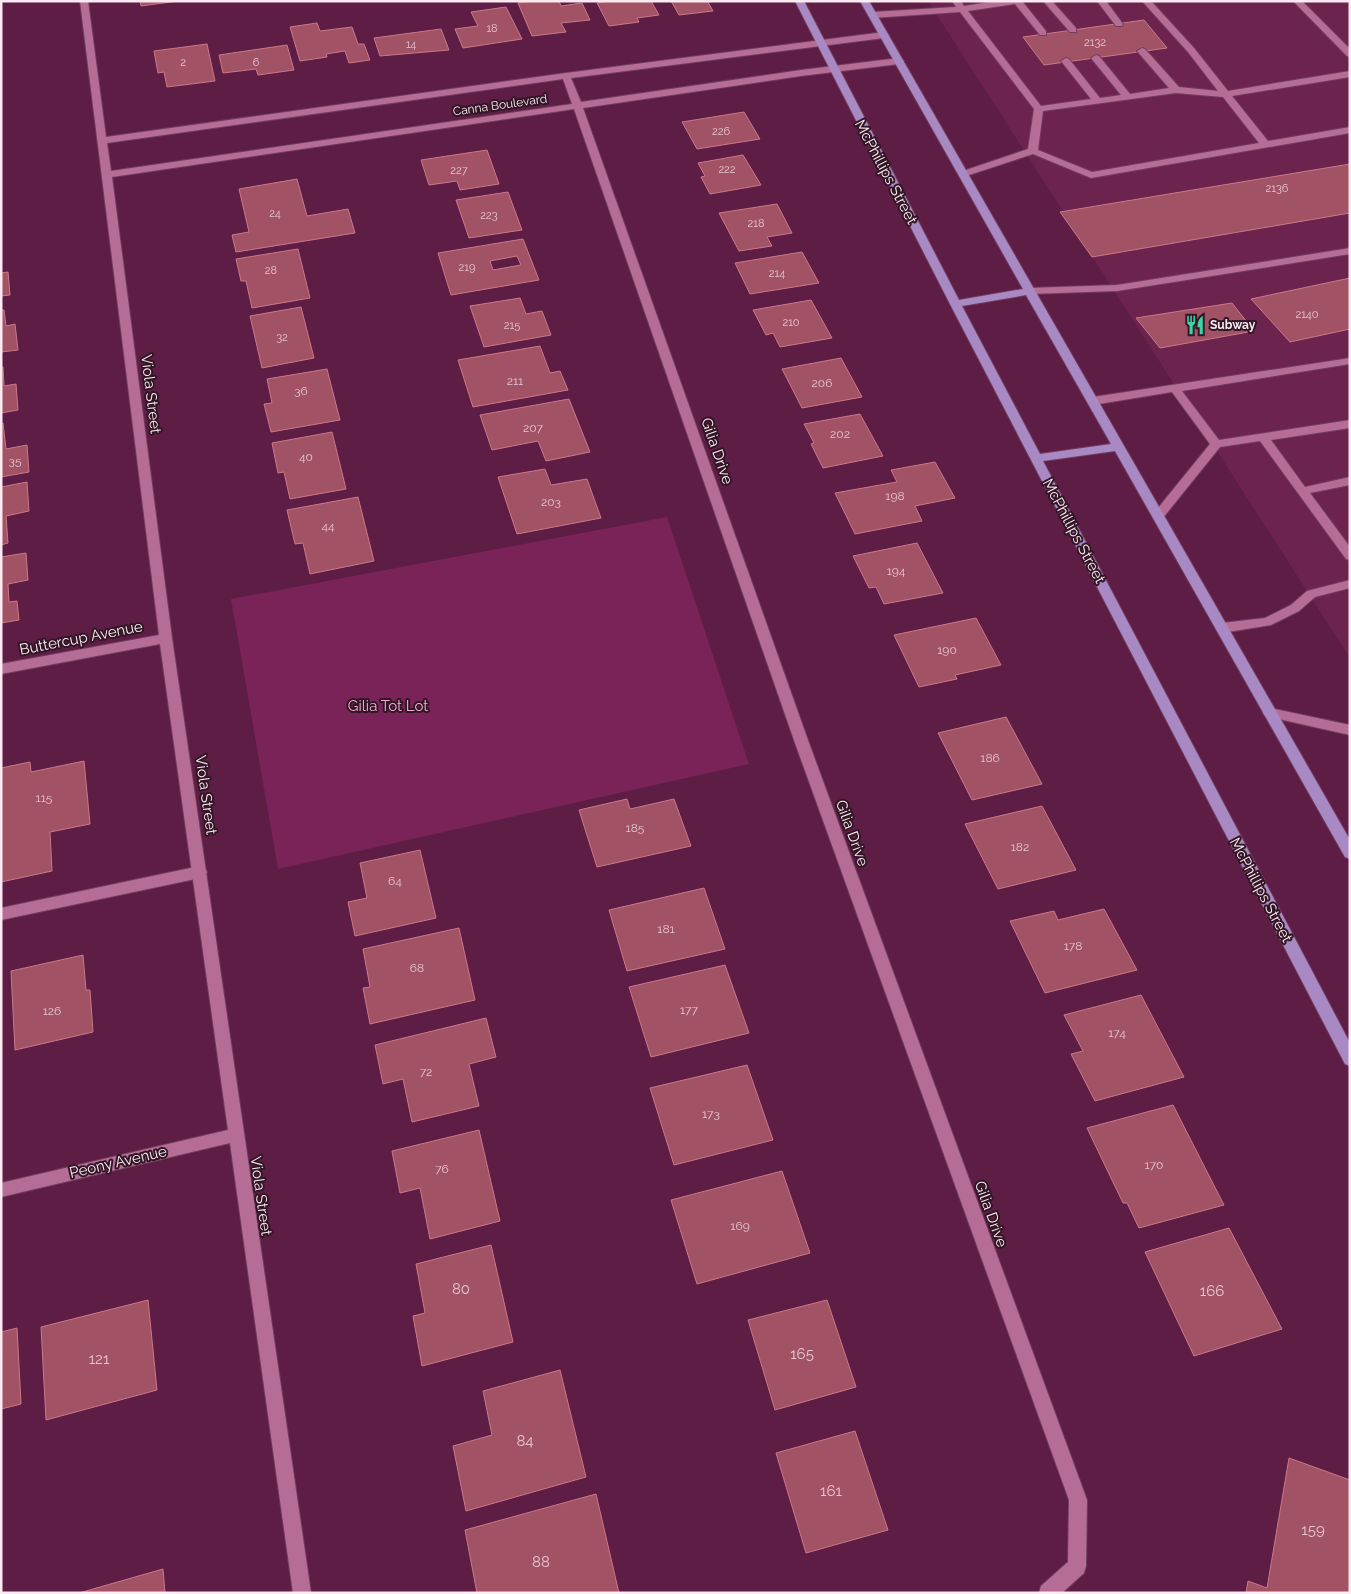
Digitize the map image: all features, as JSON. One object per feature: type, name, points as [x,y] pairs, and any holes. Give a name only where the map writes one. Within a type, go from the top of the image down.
[{"type":"main road","name":"McPhillips Street","points":[[799,1],[833,70],[1350,1059]]},
{"type":"main road","points":[[864,1],[1350,852]]},
{"type":"main road","points":[[955,304],[1030,290]]},
{"type":"main road","points":[[1036,458],[1119,447]]},
{"type":"street","name":"Viola Street","points":[[84,1],[166,638],[235,1135],[302,1593]]},
{"type":"street","points":[[872,15],[958,5],[1016,1],[1043,33]]},
{"type":"street","points":[[1047,1],[1073,30]]},
{"type":"street","points":[[1101,1],[1119,24]]},
{"type":"street","points":[[1146,1],[1190,50],[1264,144]]},
{"type":"street","points":[[1297,1],[1350,54]]},
{"type":"street","points":[[958,5],[1039,109],[1033,151]]},
{"type":"street","name":"Canna Boulevard","points":[[101,141],[566,76],[884,35]]},
{"type":"street","points":[[1142,51],[1176,90]]},
{"type":"street","points":[[1096,58],[1126,95]]},
{"type":"street","name":"Canna Boulevard","points":[[106,175],[899,61]]},
{"type":"street","points":[[1066,61],[1097,100]]},
{"type":"street","points":[[1039,109],[1126,95],[1176,90],[1224,94],[1350,74]]},
{"type":"street","name":"Gilia Drive","points":[[566,76],[579,107],[802,743],[1078,1500],[1077,1566],[1048,1593]]},
{"type":"street","points":[[963,174],[1033,151],[1091,175],[1350,130]]},
{"type":"street","points":[[1030,290],[1118,288],[1350,250]]},
{"type":"street","points":[[1216,444],[1175,389],[1350,361]]},
{"type":"street","points":[[1158,516],[1216,444],[1350,424]]},
{"type":"street","points":[[1263,437],[1350,556]]},
{"type":"street","points":[[1303,491],[1350,481]]},
{"type":"street","points":[[1222,628],[1267,622],[1295,608],[1311,594],[1350,584]]},
{"type":"street","name":"Buttercup Avenue","points":[[1,670],[166,638]]},
{"type":"street","points":[[1270,712],[1350,730]]},
{"type":"street","points":[[1,914],[200,872]]},
{"type":"street","name":"Peony Avenue","points":[[1,1190],[235,1135]]},
{"type":"lane","points":[[1093,402],[1175,389]]},
{"type":"shaded area","points":[[928,1],[1350,1],[1350,658]]},
{"type":"green space","name":"Gilia Tot Lot","points":[[667,517],[749,764],[278,869],[231,599]]},
{"type":"building","points":[[140,1],[178,1],[141,6]]},
{"type":"building","points":[[559,1],[561,6],[582,3],[590,20],[561,23],[566,32],[532,36],[518,3]]},
{"type":"building","points":[[609,1],[651,1],[659,15],[637,18],[639,22],[609,26],[597,3]]},
{"type":"building","points":[[671,1],[716,1],[708,2],[713,11],[679,15]]},
{"type":"building","points":[[506,7],[522,39],[463,48],[455,29],[478,26],[471,12]]},
{"type":"building","points":[[1144,20],[1167,48],[1044,65],[1023,37]]},
{"type":"building","points":[[317,23],[320,31],[352,27],[358,44],[364,44],[370,60],[349,63],[345,51],[326,54],[327,57],[300,61],[290,27]]},
{"type":"building","points":[[441,29],[449,50],[380,56],[374,38]]},
{"type":"building","points":[[207,44],[215,81],[167,87],[164,72],[158,73],[154,51]]},
{"type":"building","points":[[287,45],[294,70],[258,75],[256,69],[223,73],[219,55]]},
{"type":"building","points":[[744,112],[760,139],[697,149],[682,122]]},
{"type":"building","points":[[487,150],[499,184],[460,190],[457,181],[429,185],[421,160]]},
{"type":"building","points":[[743,155],[761,185],[710,194],[701,177],[705,176],[698,163]]},
{"type":"building","points":[[1350,164],[1350,213],[1092,257],[1060,212]]},
{"type":"building","points":[[297,179],[307,216],[348,209],[355,233],[236,252],[232,235],[249,232],[239,189]]},
{"type":"building","points":[[508,192],[522,230],[469,238],[456,200]]},
{"type":"building","points":[[777,204],[792,233],[767,237],[772,246],[739,251],[719,213]]},
{"type":"building","points":[[523,239],[539,280],[451,295],[438,253]],"holes":[[[517,256],[521,265],[493,270],[490,261]]]},
{"type":"building","points":[[298,249],[310,298],[252,308],[246,281],[241,281],[236,259]]},
{"type":"building","points":[[802,252],[819,283],[750,294],[735,263]]},
{"type":"building","points":[[8,272],[10,295],[1,296],[1,273]]},
{"type":"building","points":[[1350,278],[1350,329],[1290,342],[1251,299]]},
{"type":"building","points":[[520,298],[526,314],[542,311],[551,335],[484,347],[470,306]]},
{"type":"building","points":[[811,300],[832,338],[780,347],[773,333],[766,335],[753,310]]},
{"type":"building","name":"Subway","points":[[1232,303],[1254,331],[1160,348],[1136,318]]},
{"type":"building","points":[[301,307],[314,358],[262,368],[250,316]]},
{"type":"building","points":[[1,310],[4,310],[6,326],[15,324],[18,350],[1,352]]},
{"type":"building","points":[[540,346],[550,373],[560,371],[568,390],[473,407],[458,360]]},
{"type":"building","points":[[841,358],[862,397],[802,408],[782,369]]},
{"type":"building","points":[[1,367],[3,367],[4,386],[16,384],[18,410],[1,413]]},
{"type":"building","points":[[327,369],[340,420],[271,432],[264,404],[272,403],[267,379]]},
{"type":"building","points":[[569,399],[590,452],[546,461],[538,441],[492,450],[480,415]]},
{"type":"building","points":[[860,414],[883,456],[823,468],[811,444],[814,443],[804,424]]},
{"type":"building","points":[[3,423],[6,449],[27,445],[29,472],[1,477],[1,424]]},
{"type":"building","points":[[332,432],[346,489],[290,499],[284,472],[278,473],[272,443]]},
{"type":"building","points":[[935,462],[955,498],[915,506],[922,521],[855,534],[835,493],[897,482],[891,470]]},
{"type":"building","points":[[545,469],[551,485],[587,479],[601,518],[517,534],[498,477]]},
{"type":"building","points":[[27,482],[29,511],[6,516],[8,543],[1,545],[1,487]]},
{"type":"building","points":[[358,497],[374,561],[310,574],[303,543],[295,544],[287,510]]},
{"type":"building","points":[[917,543],[943,593],[884,604],[876,587],[869,588],[853,556]]},
{"type":"building","points":[[26,553],[28,580],[8,584],[9,602],[17,601],[19,620],[1,623],[1,557]]},
{"type":"building","points":[[976,618],[1001,665],[955,675],[957,679],[919,687],[894,635]]},
{"type":"building","points":[[1006,717],[1042,784],[972,800],[938,733]]},
{"type":"building","points":[[84,761],[90,824],[50,832],[52,871],[1,882],[1,768],[30,762],[31,772]]},
{"type":"building","points":[[627,799],[630,809],[674,799],[691,846],[597,867],[579,810]]},
{"type":"building","points":[[1042,806],[1076,870],[998,889],[965,824]]},
{"type":"building","points":[[420,850],[436,918],[355,936],[348,902],[367,898],[360,863]]},
{"type":"building","points":[[704,888],[725,949],[627,971],[609,910]]},
{"type":"building","points":[[1104,909],[1137,970],[1045,993],[1010,921],[1054,911],[1058,920]]},
{"type":"building","points":[[459,928],[475,1000],[370,1024],[363,988],[370,987],[363,949]]},
{"type":"building","points":[[83,955],[86,990],[90,990],[93,1032],[15,1050],[11,971]]},
{"type":"building","points":[[725,965],[749,1033],[651,1057],[629,987]]},
{"type":"building","points":[[1141,995],[1184,1077],[1095,1101],[1071,1054],[1083,1051],[1064,1015]]},
{"type":"building","points":[[486,1018],[496,1057],[469,1064],[479,1106],[412,1122],[403,1079],[383,1084],[375,1045]]},
{"type":"building","points":[[747,1065],[773,1140],[674,1165],[650,1088]]},
{"type":"building","points":[[1173,1105],[1224,1205],[1139,1228],[1127,1203],[1123,1203],[1087,1128]]},
{"type":"building","points":[[479,1130],[500,1221],[430,1239],[420,1188],[400,1193],[392,1151]]},
{"type":"building","points":[[782,1171],[810,1253],[697,1284],[671,1200]]},
{"type":"building","points":[[1229,1228],[1282,1329],[1194,1356],[1145,1252]]},
{"type":"building","points":[[491,1245],[513,1342],[422,1366],[413,1316],[425,1313],[416,1264]]},
{"type":"building","points":[[148,1300],[157,1390],[46,1420],[41,1327]]},
{"type":"building","points":[[827,1300],[856,1387],[775,1410],[748,1320]]},
{"type":"building","points":[[17,1328],[21,1404],[1,1409],[1,1332]]},
{"type":"building","points":[[560,1370],[586,1477],[466,1511],[453,1446],[492,1435],[483,1391]]},
{"type":"building","points":[[855,1431],[888,1530],[806,1553],[776,1453]]},
{"type":"building","points":[[1289,1458],[1350,1480],[1350,1593],[1246,1593],[1248,1581],[1267,1588]]},
{"type":"building","points":[[596,1494],[619,1593],[477,1593],[465,1530]]},
{"type":"building","points":[[163,1569],[165,1593],[79,1593]]},
{"type":"place","name":"Subway","points":[[1195,325]]}]
